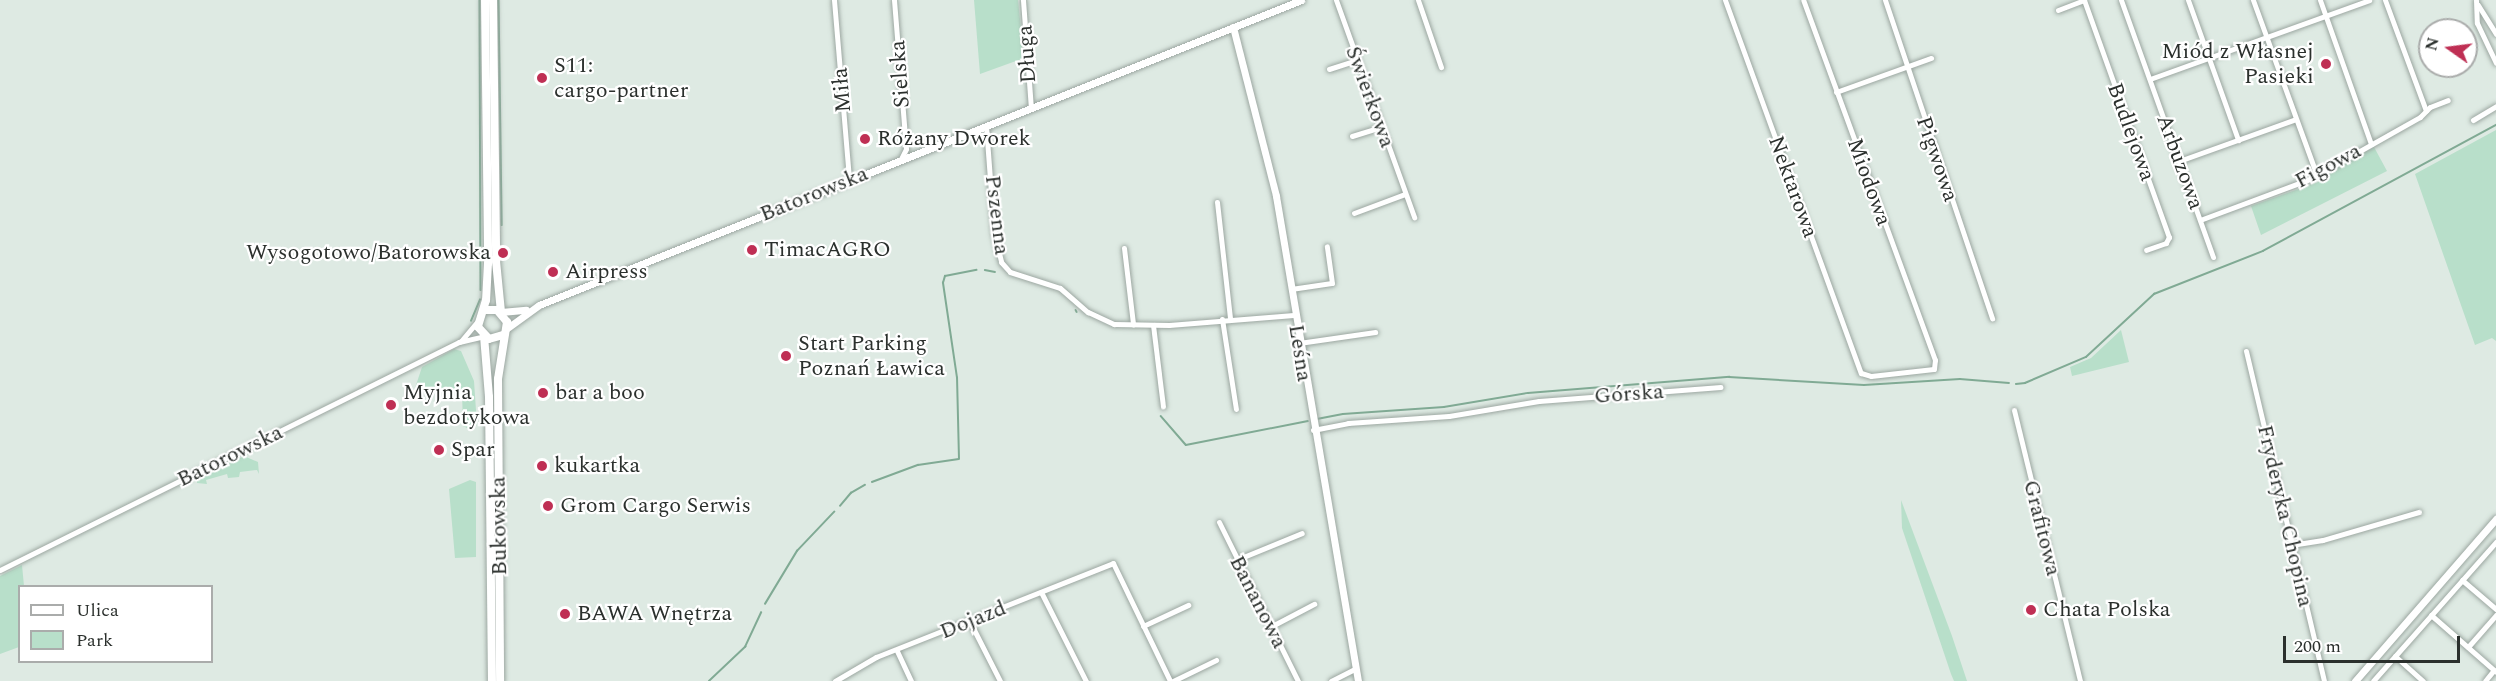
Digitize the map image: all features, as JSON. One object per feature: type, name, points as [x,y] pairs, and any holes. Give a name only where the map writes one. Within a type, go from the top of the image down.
[{"type":"main road","points":[[485,0],[488,263],[484,310],[478,321],[484,336],[497,340],[505,332],[507,319],[501,312],[496,251],[493,0]]},
{"type":"main road","points":[[484,310],[501,312]]},
{"type":"main road","name":"Bukowska","points":[[500,681],[498,379],[505,332]]},
{"type":"main road","name":"Bukowska","points":[[484,336],[489,397],[492,681]]},
{"type":"street","name":"Miła","points":[[834,0],[849,180]]},
{"type":"street","name":"Sielska","points":[[894,0],[906,149]]},
{"type":"street","name":"Długa","points":[[1023,0],[1031,108]]},
{"type":"street","name":"Batorowska","points":[[501,312],[529,309],[1301,0]]},
{"type":"street","name":"Świerkowa","points":[[1336,0],[1414,217]]},
{"type":"street","points":[[1418,0],[1441,67]]},
{"type":"street","name":"Nektarowa","points":[[1725,0],[1861,373],[1871,376],[1906,374],[1934,369],[1935,363]]},
{"type":"street","name":"Miodowa","points":[[1803,0],[1935,363]]},
{"type":"street","name":"Pigwowa","points":[[1885,0],[1905,67],[1992,318]]},
{"type":"street","points":[[2058,9],[2084,0]]},
{"type":"street","name":"Budlejowa","points":[[2084,0],[2169,237],[2166,243],[2146,250]]},
{"type":"street","name":"Arbuzowa","points":[[2121,0],[2213,257]]},
{"type":"street","points":[[2188,0],[2238,140]]},
{"type":"street","points":[[2253,0],[2316,173]]},
{"type":"street","points":[[2320,0],[2371,144]]},
{"type":"street","points":[[2150,79],[2369,0]]},
{"type":"street","points":[[2385,0],[2426,111]]},
{"type":"street","points":[[2477,3],[2496,34]]},
{"type":"street","points":[[2477,3],[2477,23],[2496,63]]},
{"type":"street","name":"Leśna","points":[[1233,27],[1276,196],[1313,430],[1358,681]]},
{"type":"street","points":[[1836,92],[1931,58]]},
{"type":"street","points":[[1329,69],[1357,60]]},
{"type":"street","name":"Figowa","points":[[2200,219],[2310,179],[2316,173],[2448,100]]},
{"type":"street","points":[[2473,120],[2496,106]]},
{"type":"street","points":[[2179,161],[2296,119]]},
{"type":"street","name":"Pszenna","points":[[986,126],[994,233],[1004,268],[1060,288],[1100,319],[1153,325],[1294,315]]},
{"type":"street","points":[[1352,136],[1381,127]]},
{"type":"street","points":[[901,159],[906,149],[914,154]]},
{"type":"street","points":[[1354,213],[1405,194]]},
{"type":"street","points":[[1216,202],[1230,318]]},
{"type":"street","points":[[1290,290],[1332,283],[1327,246]]},
{"type":"street","points":[[1125,248],[1133,324]]},
{"type":"street","name":"Batorowska","points":[[505,332],[529,309]]},
{"type":"street","points":[[1222,319],[1236,409]]},
{"type":"street","name":"Batorowska","points":[[459,342],[478,321]]},
{"type":"street","points":[[1153,325],[1163,406]]},
{"type":"street","points":[[1299,344],[1376,332]]},
{"type":"street","name":"Batorowska","points":[[0,570],[459,342],[484,336]]},
{"type":"street","name":"Fryderyka Chopina","points":[[2246,351],[2324,681]]},
{"type":"street","name":"Górska","points":[[1313,430],[1348,423],[1449,416],[1539,400],[1720,387]]},
{"type":"street","name":"Grafitowa","points":[[2014,410],[2080,681]]},
{"type":"street","points":[[2291,544],[2313,542],[2419,512]]},
{"type":"street","points":[[2355,681],[2496,519]]},
{"type":"street","name":"Bananowa","points":[[1219,522],[1236,560],[1299,681]]},
{"type":"street","points":[[1236,560],[1302,533]]},
{"type":"street","points":[[2373,681],[2496,542]]},
{"type":"street","name":"Dojazd","points":[[835,681],[876,657],[897,651],[1113,563],[1143,626]]},
{"type":"street","points":[[2462,580],[2496,609]]},
{"type":"street","points":[[1041,592],[1086,681]]},
{"type":"street","points":[[1270,627],[1314,604]]},
{"type":"street","points":[[1188,605],[1143,626],[1172,681],[1216,660]]},
{"type":"street","points":[[2431,615],[2495,671],[2485,681]]},
{"type":"street","points":[[2468,647],[2496,615]]},
{"type":"street","points":[[970,622],[1000,681]]},
{"type":"street","points":[[897,651],[910,681]]},
{"type":"street","points":[[2395,656],[2424,681]]},
{"type":"street","points":[[1331,681],[1355,669]]},
{"type":"green space","points":[[974,0],[1018,0],[1024,58],[980,74]]},
{"type":"green space","points":[[2496,130],[2496,341],[2492,338],[2475,345],[2415,174]]},
{"type":"green space","points":[[2374,147],[2387,171],[2261,235],[2251,206],[2318,182],[2324,175]]},
{"type":"green space","points":[[2121,330],[2129,362],[2072,376],[2070,367],[2091,358]]},
{"type":"green space","points":[[454,349],[461,351],[474,381],[477,425],[471,430],[463,426],[462,392],[415,388],[422,367]]},
{"type":"green space","points":[[244,456],[258,462],[259,474],[257,470],[240,472],[239,477],[228,478],[227,474],[206,480],[207,484],[197,483],[197,478]]},
{"type":"green space","points":[[470,480],[476,482],[476,557],[455,558],[449,489]]},
{"type":"green space","points":[[1901,500],[1967,681],[1954,681],[1951,674],[1902,528]]},
{"type":"green space","points":[[22,565],[24,585],[18,585],[18,647],[0,654],[0,576]]},
{"type":"waterway","points":[[480,0],[481,290]]},
{"type":"waterway","points":[[499,0],[502,225]]},
{"type":"waterway","points":[[2016,384],[2025,383],[2086,357],[2154,294],[2263,251],[2496,125]]},
{"type":"waterway","points":[[872,482],[918,465],[959,459],[957,378],[943,283],[945,276],[976,270]]},
{"type":"waterway","points":[[985,270],[995,272]]},
{"type":"waterway","points":[[471,321],[480,300]]},
{"type":"waterway","points":[[1317,419],[1343,414],[1444,407],[1528,393],[1729,377],[1864,385],[1960,379],[2009,383]]},
{"type":"waterway","points":[[1161,416],[1186,445],[1308,421]]},
{"type":"waterway","points":[[840,506],[851,493],[865,485]]},
{"type":"waterway","points":[[765,604],[797,551],[834,512]]},
{"type":"waterway","points":[[709,681],[745,647],[761,612]]},
{"type":"place","name":"Miód z Własnej Pasieki","points":[[2326,64]]},
{"type":"place","name":"S11: cargo-partner","points":[[542,78]]},
{"type":"place","name":"Różany Dworek","points":[[865,139]]},
{"type":"place","name":"TimacAGRO","points":[[752,250]]},
{"type":"place","name":"Wysogotowo/Batorowska","points":[[503,253]]},
{"type":"place","name":"Airpress","points":[[553,272]]},
{"type":"place","name":"Start Parking Poznań Ławica","points":[[786,356]]},
{"type":"place","name":"bar a boo","points":[[543,393]]},
{"type":"place","name":"Myjnia bezdotykowa","points":[[391,405]]},
{"type":"place","name":"Spar","points":[[439,450]]},
{"type":"place","name":"kukartka","points":[[542,466]]},
{"type":"place","name":"Grom Cargo Serwis","points":[[548,506]]},
{"type":"place","name":"Chata Polska","points":[[2031,610]]},
{"type":"place","name":"BAWA Wnętrza","points":[[565,614]]}]
